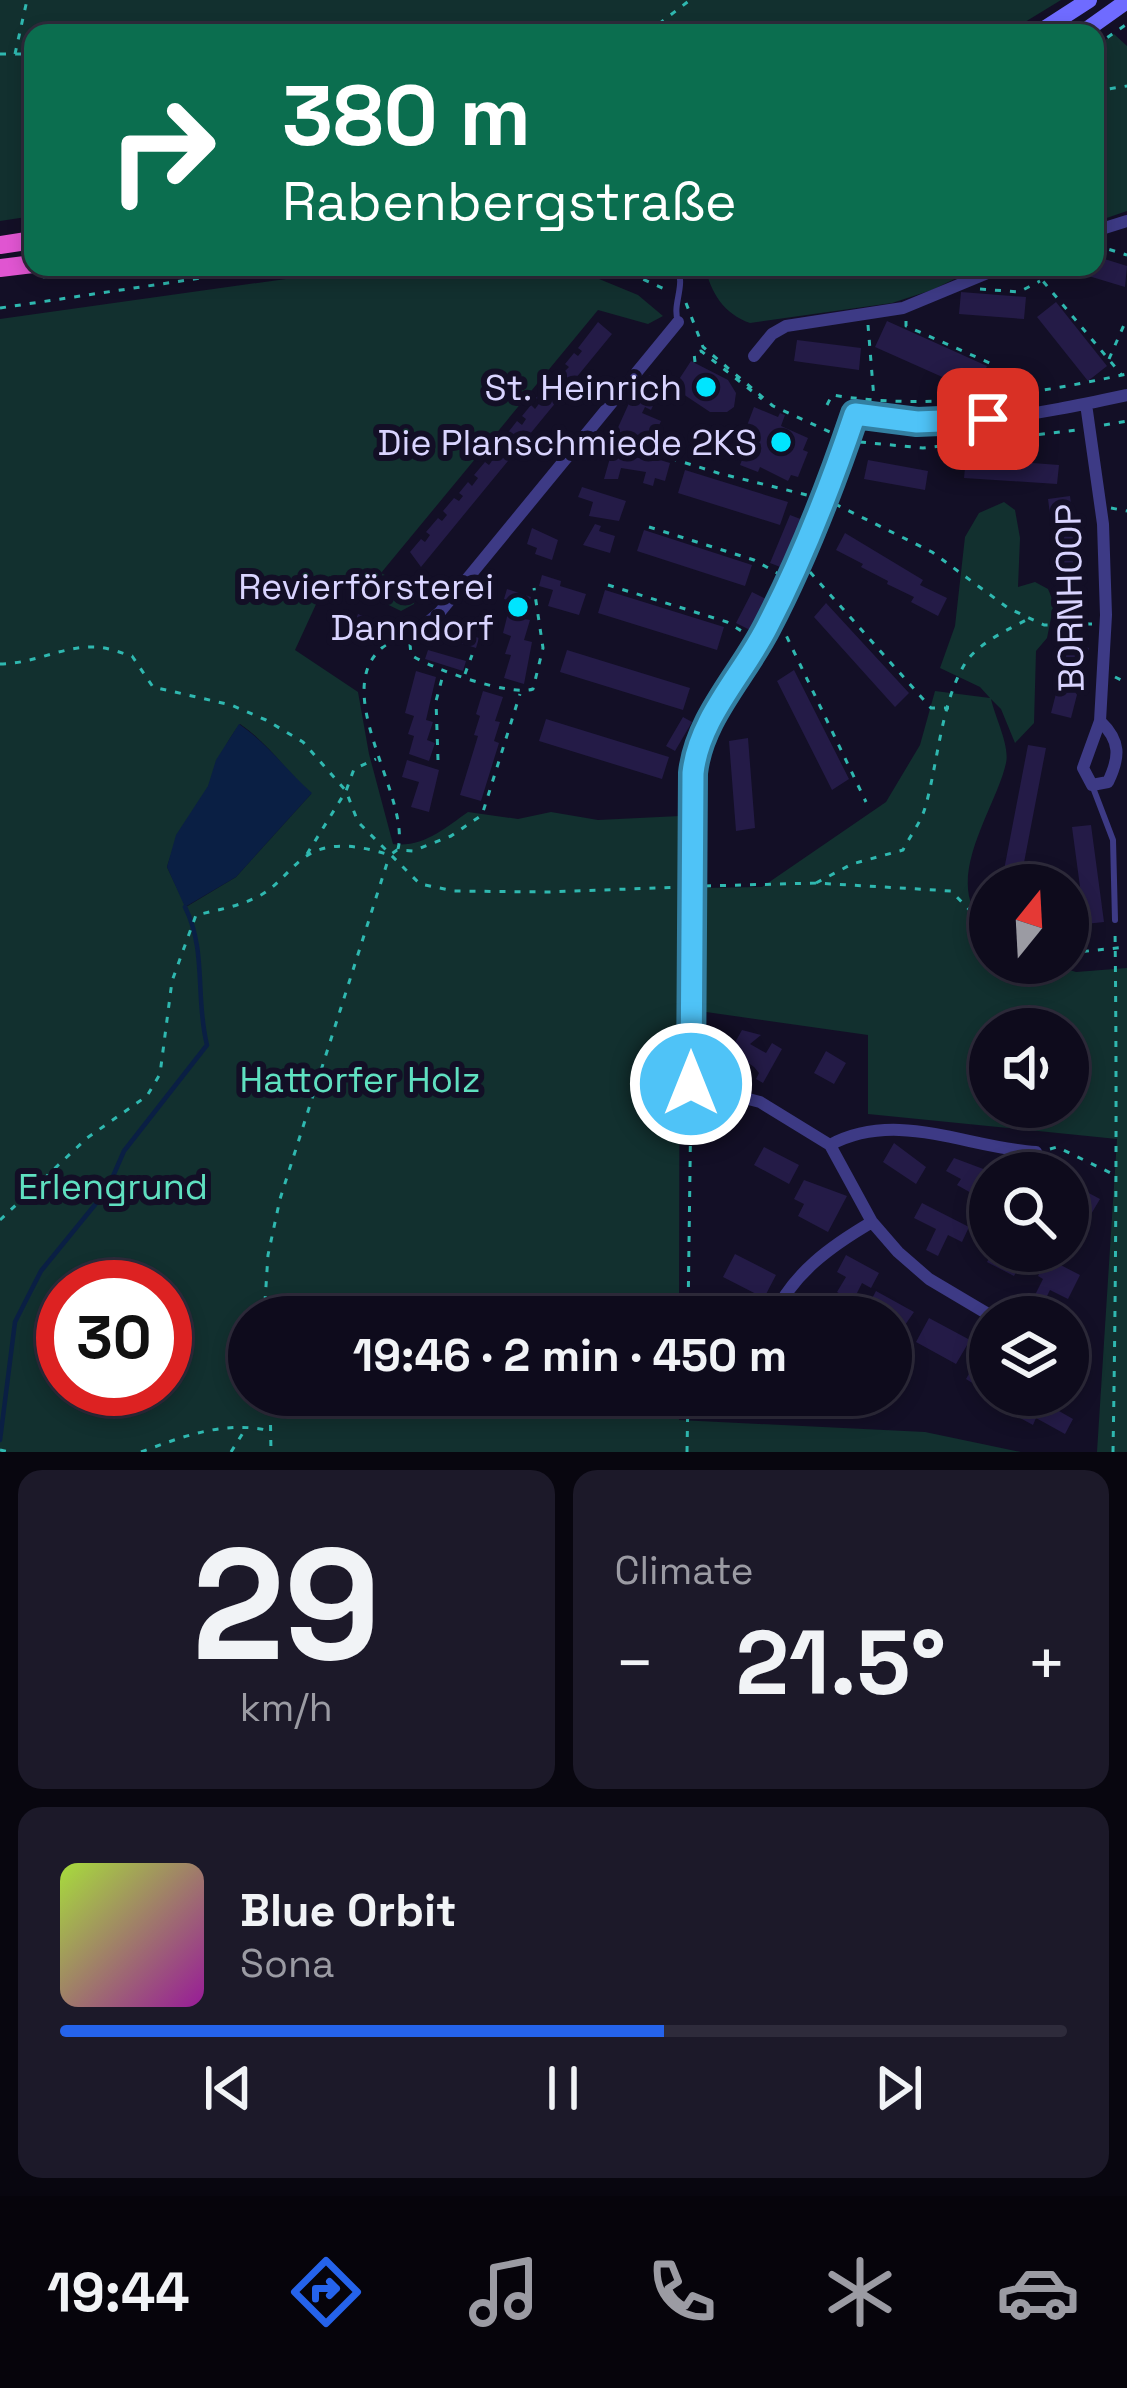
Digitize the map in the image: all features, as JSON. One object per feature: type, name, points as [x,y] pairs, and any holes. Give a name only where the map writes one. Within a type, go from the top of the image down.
[{"type":"main road","points":[[1052,24],[1089,0]]},
{"type":"main road","points":[[1095,24],[1127,1]]},
{"type":"street","points":[[754,356],[772,334],[786,326],[867,317],[906,307],[981,276]]},
{"type":"street","points":[[408,633],[440,612],[678,322]]},
{"type":"street","points":[[969,1303],[929,1279],[872,1222],[830,1145],[760,1102],[691,1084],[696,749],[705,727],[760,643],[791,580],[826,500],[855,414],[953,422],[1127,395]]},
{"type":"street","name":"BORNHOOP","points":[[1086,404],[1103,524],[1106,616],[1100,721],[1083,768],[1092,785],[1108,782],[1119,750],[1113,733],[1100,721]]},
{"type":"street","points":[[830,1145],[874,1129],[954,1136],[1036,1152]]},
{"type":"street","points":[[785,1296],[815,1261],[872,1222]]},
{"type":"lane","points":[[678,322],[679,276]]},
{"type":"lane","name":"BORNHOOP","points":[[1092,785],[1113,840],[1115,920]]},
{"type":"path","points":[[15,54],[27,0]]},
{"type":"path","points":[[657,24],[690,0]]},
{"type":"path","points":[[0,54],[24,54]]},
{"type":"path","points":[[0,308],[215,276]]},
{"type":"path","points":[[638,276],[681,297],[690,307]]},
{"type":"path","points":[[1042,276],[1125,375]]},
{"type":"path","points":[[956,287],[1019,292],[1042,280]]},
{"type":"path","points":[[906,307],[906,326],[992,364],[1004,396]]},
{"type":"path","points":[[867,317],[875,402]]},
{"type":"path","points":[[1109,359],[1127,318]]},
{"type":"path","points":[[695,362],[701,341]]},
{"type":"path","points":[[697,351],[773,406]]},
{"type":"path","points":[[827,405],[832,395],[875,402],[951,402],[1125,375]]},
{"type":"path","points":[[587,432],[826,500],[932,552],[1008,608],[1044,626],[1091,624],[1106,616]]},
{"type":"path","points":[[649,527],[754,560],[791,580]]},
{"type":"path","points":[[799,563],[932,708],[950,708]]},
{"type":"path","points":[[608,585],[727,622],[760,643]]},
{"type":"path","points":[[397,850],[397,818],[366,724],[366,679],[380,650],[408,633],[411,655],[520,694],[533,689],[543,648],[534,588]]},
{"type":"path","points":[[816,883],[852,864],[903,850],[924,813],[967,661],[1029,618]]},
{"type":"path","points":[[769,624],[784,631],[866,802]]},
{"type":"path","points":[[0,664],[21,664],[97,647],[133,656],[153,687],[230,705],[303,742],[346,790],[358,822],[420,884],[454,891],[816,883],[952,891],[969,909]]},
{"type":"path","points":[[465,676],[472,655]]},
{"type":"path","points":[[437,760],[436,701],[444,669]]},
{"type":"path","points":[[265,1296],[280,1199],[390,855],[452,836],[482,815],[520,694]]},
{"type":"path","points":[[0,1220],[87,1138],[147,1096],[160,1074],[172,981],[196,915],[262,895],[290,874],[306,856],[354,770],[377,758]]},
{"type":"path","points":[[306,856],[354,844],[390,855]]},
{"type":"path","points":[[1113,1452],[1118,1177],[1115,920]]},
{"type":"path","points":[[1089,951],[1127,947]]},
{"type":"path","points":[[688,1296],[691,1084]]},
{"type":"path","points":[[1036,1152],[1057,1147],[1067,1152]]},
{"type":"path","points":[[1089,1163],[1118,1177]]},
{"type":"path","points":[[271,1416],[271,1452]]},
{"type":"path","points":[[687,1452],[688,1416]]},
{"type":"path","points":[[141,1452],[198,1432],[248,1426],[271,1431]]},
{"type":"path","points":[[231,1452],[248,1426]]},
{"type":"green space","points":[[0,0],[1061,0],[1022,24],[24,24],[24,217],[0,221]]},
{"type":"green space","points":[[1114,34],[1127,46],[1127,211],[1104,219],[1104,41]]},
{"type":"green space","name":"Hattorfer Holz","points":[[307,276],[592,276],[638,295],[663,316],[648,324],[598,310],[381,573],[416,591],[414,604],[401,611],[329,576],[295,650],[358,692],[393,844],[424,840],[468,812],[518,819],[551,812],[598,820],[680,816],[679,1296],[228,1296],[228,1416],[679,1416],[679,1420],[925,1432],[1021,1452],[0,1452],[0,319]],"holes":[[[240,724],[311,794],[236,877],[186,907],[167,867]]]},
{"type":"green space","points":[[708,276],[961,276],[892,303],[750,323],[733,314]]},
{"type":"green space","points":[[1004,502],[1015,510],[1020,538],[1018,587],[1035,582],[1048,589],[1054,603],[1047,638],[1036,651],[1034,723],[1015,743],[1001,709],[991,699],[1007,756],[969,864],[969,984],[1089,984],[1089,971],[1127,968],[1127,1452],[1097,1452],[1117,1139],[1007,1128],[1089,1128],[1089,1008],[969,1008],[969,1124],[868,1114],[868,1035],[699,1011],[701,888],[762,887],[886,802],[920,745],[935,691],[990,698],[980,687],[940,668],[955,626],[965,537],[979,513]]},
{"type":"water","points":[[239,724],[312,793],[236,877],[185,907],[167,867],[176,835],[208,786],[216,760]]},
{"type":"building","points":[[1104,259],[1127,266],[1125,287],[1089,276],[1104,276]]},
{"type":"building","points":[[961,292],[1026,297],[1024,319],[959,314]]},
{"type":"building","points":[[1056,302],[1107,366],[1088,381],[1037,317]]},
{"type":"building","points":[[887,321],[987,366],[976,392],[875,347]]},
{"type":"building","points":[[598,322],[612,334],[421,567],[410,552],[421,539],[425,542],[430,535],[426,532],[438,518],[442,521],[447,515],[443,511],[454,498],[459,501],[468,482],[472,486],[478,478],[474,475],[485,462],[489,465],[501,441],[505,446],[511,438],[506,435],[517,421],[522,425],[526,419],[522,416],[531,405],[535,409],[541,401],[536,398],[547,385],[551,388],[556,383],[552,380],[560,369],[564,372],[569,367],[565,364],[574,353],[578,356],[582,351],[578,348]]},
{"type":"building","points":[[797,340],[861,348],[859,370],[794,361]]},
{"type":"building","name":"St. Heinrich","points":[[691,361],[728,380],[736,393],[734,407],[710,412],[683,394],[676,384]]},
{"type":"building","points":[[649,375],[664,382],[651,410],[645,407],[642,413],[661,421],[651,444],[616,432],[630,401],[637,404]]},
{"type":"building","name":"Die Planschmiede 2KS","points":[[754,407],[778,417],[785,415],[781,426],[808,438],[798,477],[791,475],[788,481],[760,467],[758,472],[740,465],[747,447],[753,450],[759,436],[745,431]]},
{"type":"building","points":[[614,444],[628,449],[626,454],[670,463],[665,481],[655,478],[653,486],[643,483],[646,472],[621,468],[618,479],[604,479]]},
{"type":"building","points":[[966,458],[1059,465],[1057,484],[964,478]]},
{"type":"building","points":[[868,460],[928,471],[925,490],[864,479]]},
{"type":"building","points":[[685,470],[788,502],[780,525],[678,493]]},
{"type":"building","points":[[582,487],[626,501],[619,521],[589,516],[593,502],[578,497]]},
{"type":"building","points":[[1070,496],[1085,611],[1063,613],[1048,499]]},
{"type":"building","points":[[790,515],[803,520],[783,568],[770,563]]},
{"type":"building","points":[[595,524],[601,526],[599,531],[615,536],[610,553],[583,545]]},
{"type":"building","points":[[532,528],[558,540],[552,560],[535,554],[537,548],[527,544]]},
{"type":"building","points":[[644,530],[752,565],[745,586],[637,551]]},
{"type":"building","points":[[845,533],[947,598],[938,616],[836,550]]},
{"type":"building","points":[[542,575],[586,594],[579,615],[548,606],[553,590],[539,586]]},
{"type":"building","points":[[507,589],[531,597],[524,619],[530,620],[524,640],[532,642],[524,684],[504,678],[511,655],[505,654],[511,636],[503,633],[511,601],[504,599]]},
{"type":"building","points":[[605,590],[724,627],[717,650],[598,613]]},
{"type":"building","points":[[752,592],[766,599],[750,630],[736,623]]},
{"type":"building","points":[[826,603],[909,693],[895,707],[814,617]]},
{"type":"building","points":[[358,614],[379,623],[371,642],[350,634]]},
{"type":"building","points":[[446,623],[479,638],[476,648],[439,636]]},
{"type":"building","points":[[1069,643],[1089,648],[1071,718],[1051,713]]},
{"type":"building","points":[[428,650],[466,661],[463,671],[425,659]]},
{"type":"building","points":[[567,650],[690,688],[683,710],[560,672]]},
{"type":"building","points":[[794,670],[849,779],[832,790],[777,681]]},
{"type":"building","points":[[416,671],[436,677],[426,720],[433,722],[427,740],[435,743],[429,761],[409,754],[414,736],[408,734],[414,716],[405,713]]},
{"type":"building","points":[[483,691],[503,697],[495,721],[500,722],[494,741],[499,743],[481,801],[460,795],[478,736],[474,735],[480,716],[476,714]]},
{"type":"building","points":[[683,717],[692,722],[675,751],[666,746]]},
{"type":"building","points":[[546,719],[669,757],[662,779],[539,741]]},
{"type":"building","points":[[748,738],[755,828],[736,831],[729,741]]},
{"type":"building","points":[[1028,745],[1046,748],[1024,864],[1005,864]]},
{"type":"building","points":[[407,760],[439,770],[429,812],[411,807],[419,782],[402,777]]},
{"type":"building","points":[[1091,825],[1104,922],[1089,924],[1089,864],[1077,864],[1072,827]]},
{"type":"building","points":[[742,1030],[761,1035],[750,1044],[766,1053],[772,1043],[782,1049],[763,1083],[756,1079],[759,1073],[754,1067],[729,1053]]},
{"type":"building","points":[[826,1051],[846,1063],[834,1084],[814,1073]]},
{"type":"building","points":[[894,1143],[926,1167],[916,1184],[883,1162]]},
{"type":"building","points":[[764,1147],[799,1165],[789,1184],[754,1165]]},
{"type":"building","points":[[954,1158],[969,1164],[969,1192],[957,1185],[961,1179],[946,1171]]},
{"type":"building","points":[[804,1180],[847,1196],[828,1232],[798,1216],[804,1204],[794,1199]]},
{"type":"building","points":[[1089,1193],[1100,1199],[1089,1218]]},
{"type":"building","points":[[922,1203],[969,1227],[962,1242],[948,1235],[938,1256],[926,1250],[936,1229],[914,1218]]},
{"type":"building","points":[[735,1254],[776,1275],[765,1296],[723,1277]]},
{"type":"building","points":[[846,1255],[879,1273],[871,1288],[862,1283],[856,1296],[844,1296],[837,1292],[846,1277],[837,1272]]},
{"type":"building","points":[[1040,1272],[1080,1275],[1070,1296],[1050,1290],[1047,1296],[1034,1296],[1043,1279]]},
{"type":"building","points":[[929,1318],[969,1339],[956,1364],[916,1342]]},
{"type":"building","points":[[1017,1416],[1073,1419],[1065,1434],[1036,1418],[1033,1425]]},
{"type":"waterway","points":[[0,1440],[15,1322],[41,1271],[107,1190],[124,1151],[207,1045],[196,941],[185,907]]},
{"type":"place","name":"St. Heinrich","points":[[706,387]]},
{"type":"place","name":"Die Planschmiede 2KS","points":[[781,442]]},
{"type":"place","name":"Revierförsterei Danndorf","points":[[518,607]]},
{"type":"route","points":[[691,1084],[693,773],[705,727],[760,643],[791,580],[826,500],[855,414],[917,422],[988,419]]},
{"type":"park label","name":"Erlengrund","points":[[113,1186]]}]
